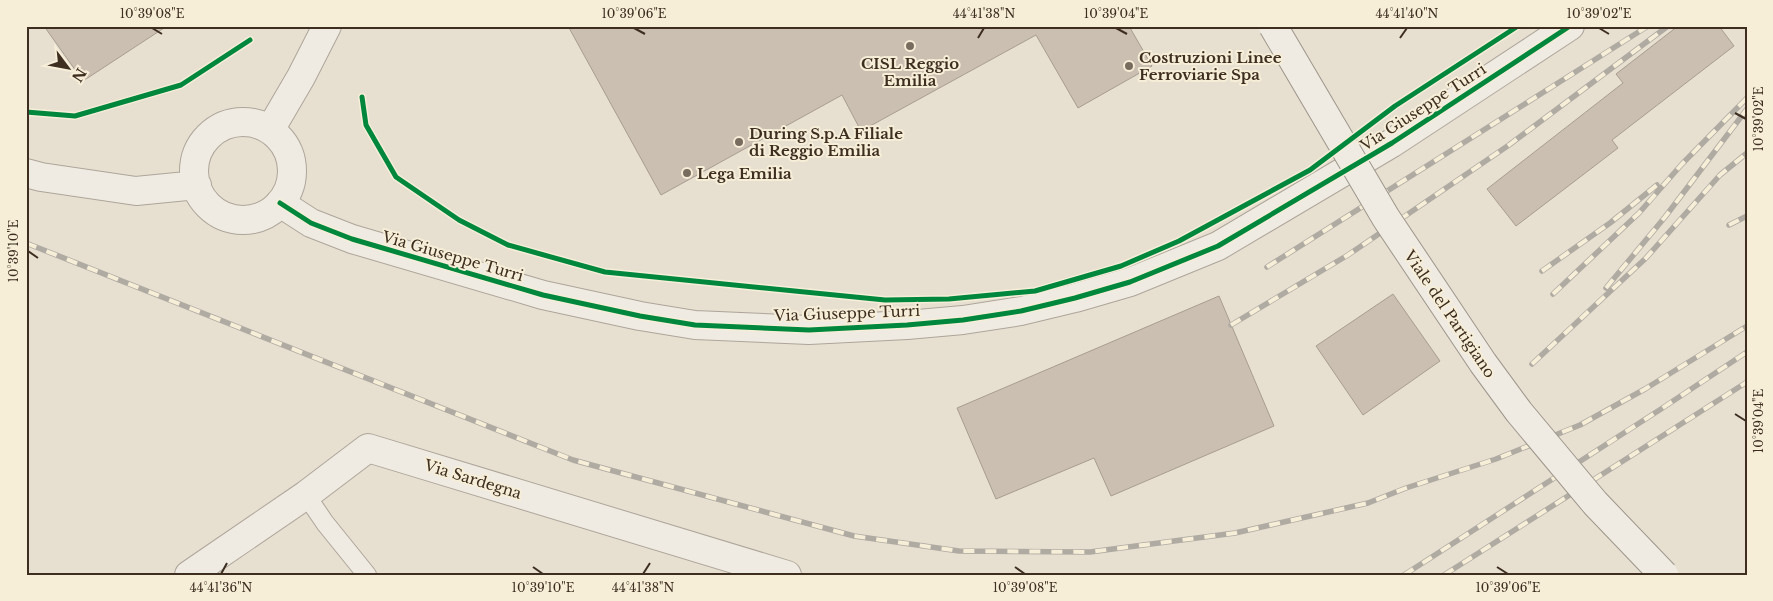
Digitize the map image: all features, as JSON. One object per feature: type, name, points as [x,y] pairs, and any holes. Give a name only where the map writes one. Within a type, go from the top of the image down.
[{"type":"street","points":[[270,130],[301,78],[327,26]]},
{"type":"street","name":"Viale del Partigiano","points":[[1273,26],[1386,218],[1483,363],[1519,412],[1595,503],[1664,575]]},
{"type":"street","name":"Via Giuseppe Turri","points":[[280,203],[311,223],[352,240],[543,295],[640,316],[695,325],[809,330],[963,320],[1021,311],[1093,293],[1130,282],[1218,246],[1392,143],[1570,26]]},
{"type":"street","points":[[242,122],[258,124],[270,130],[283,143],[290,157],[292,173],[288,189],[280,203],[267,214],[252,219],[236,219],[220,214],[208,204],[198,191],[194,176],[195,159],[202,145],[212,133],[226,125],[242,122]]},
{"type":"street","points":[[26,173],[136,192],[197,185]]},
{"type":"street","name":"Via Sardegna","points":[[189,575],[306,495],[368,448],[787,575]]},
{"type":"lane","points":[[306,495],[325,523],[367,575]]},
{"type":"building","points":[[44,26],[167,26],[83,81]]},
{"type":"building","points":[[568,26],[1129,26],[1152,66],[1078,108],[1036,35],[861,131],[842,95],[661,195]]},
{"type":"building","points":[[1678,26],[1719,26],[1734,46],[1612,140],[1618,148],[1516,226],[1487,189],[1623,83],[1616,74]]},
{"type":"building","points":[[1393,294],[1440,361],[1363,415],[1316,346]]},
{"type":"building","points":[[1219,296],[1274,426],[1111,496],[1094,458],[996,499],[957,408]]},
{"type":"railway","points":[[1267,267],[1648,26]]},
{"type":"railway","points":[[1231,325],[1348,255],[1509,145],[1668,26]]},
{"type":"railway","points":[[1553,294],[1639,213],[1682,164],[1747,98]]},
{"type":"railway","points":[[1606,288],[1665,217],[1747,109]]},
{"type":"railway","points":[[1532,364],[1646,258],[1720,175],[1747,153]]},
{"type":"railway","points":[[1542,271],[1610,223],[1657,185]]},
{"type":"railway","points":[[1729,225],[1747,216]]},
{"type":"railway","points":[[26,243],[573,460],[854,536],[959,551],[1090,552],[1235,533],[1368,503],[1406,488],[1496,459],[1580,425],[1645,389],[1747,326]]},
{"type":"railway","points":[[1404,575],[1747,352]]},
{"type":"railway","points":[[1444,575],[1747,382]]},
{"type":"cycle path","points":[[362,97],[366,125],[396,177],[459,220],[508,245],[605,272],[885,300],[949,299],[1035,291],[1121,266],[1179,241],[1310,170],[1395,106],[1518,26]]},
{"type":"cycle path","points":[[280,203],[311,223],[352,239],[543,295],[640,316],[695,325],[809,330],[963,320],[1021,311],[1075,298],[1130,282],[1218,246],[1392,143],[1570,26]]},
{"type":"cycle path","points":[[26,112],[75,116],[181,85],[250,40]]},
{"type":"place","name":"CISL Reggio Emilia","points":[[910,46]]},
{"type":"place","name":"Costruzioni Linee Ferroviarie Spa","points":[[1129,66]]},
{"type":"place","name":"During S.p.A Filiale di Reggio Emilia","points":[[739,142]]},
{"type":"place","name":"Lega Emilia","points":[[687,173]]}]
